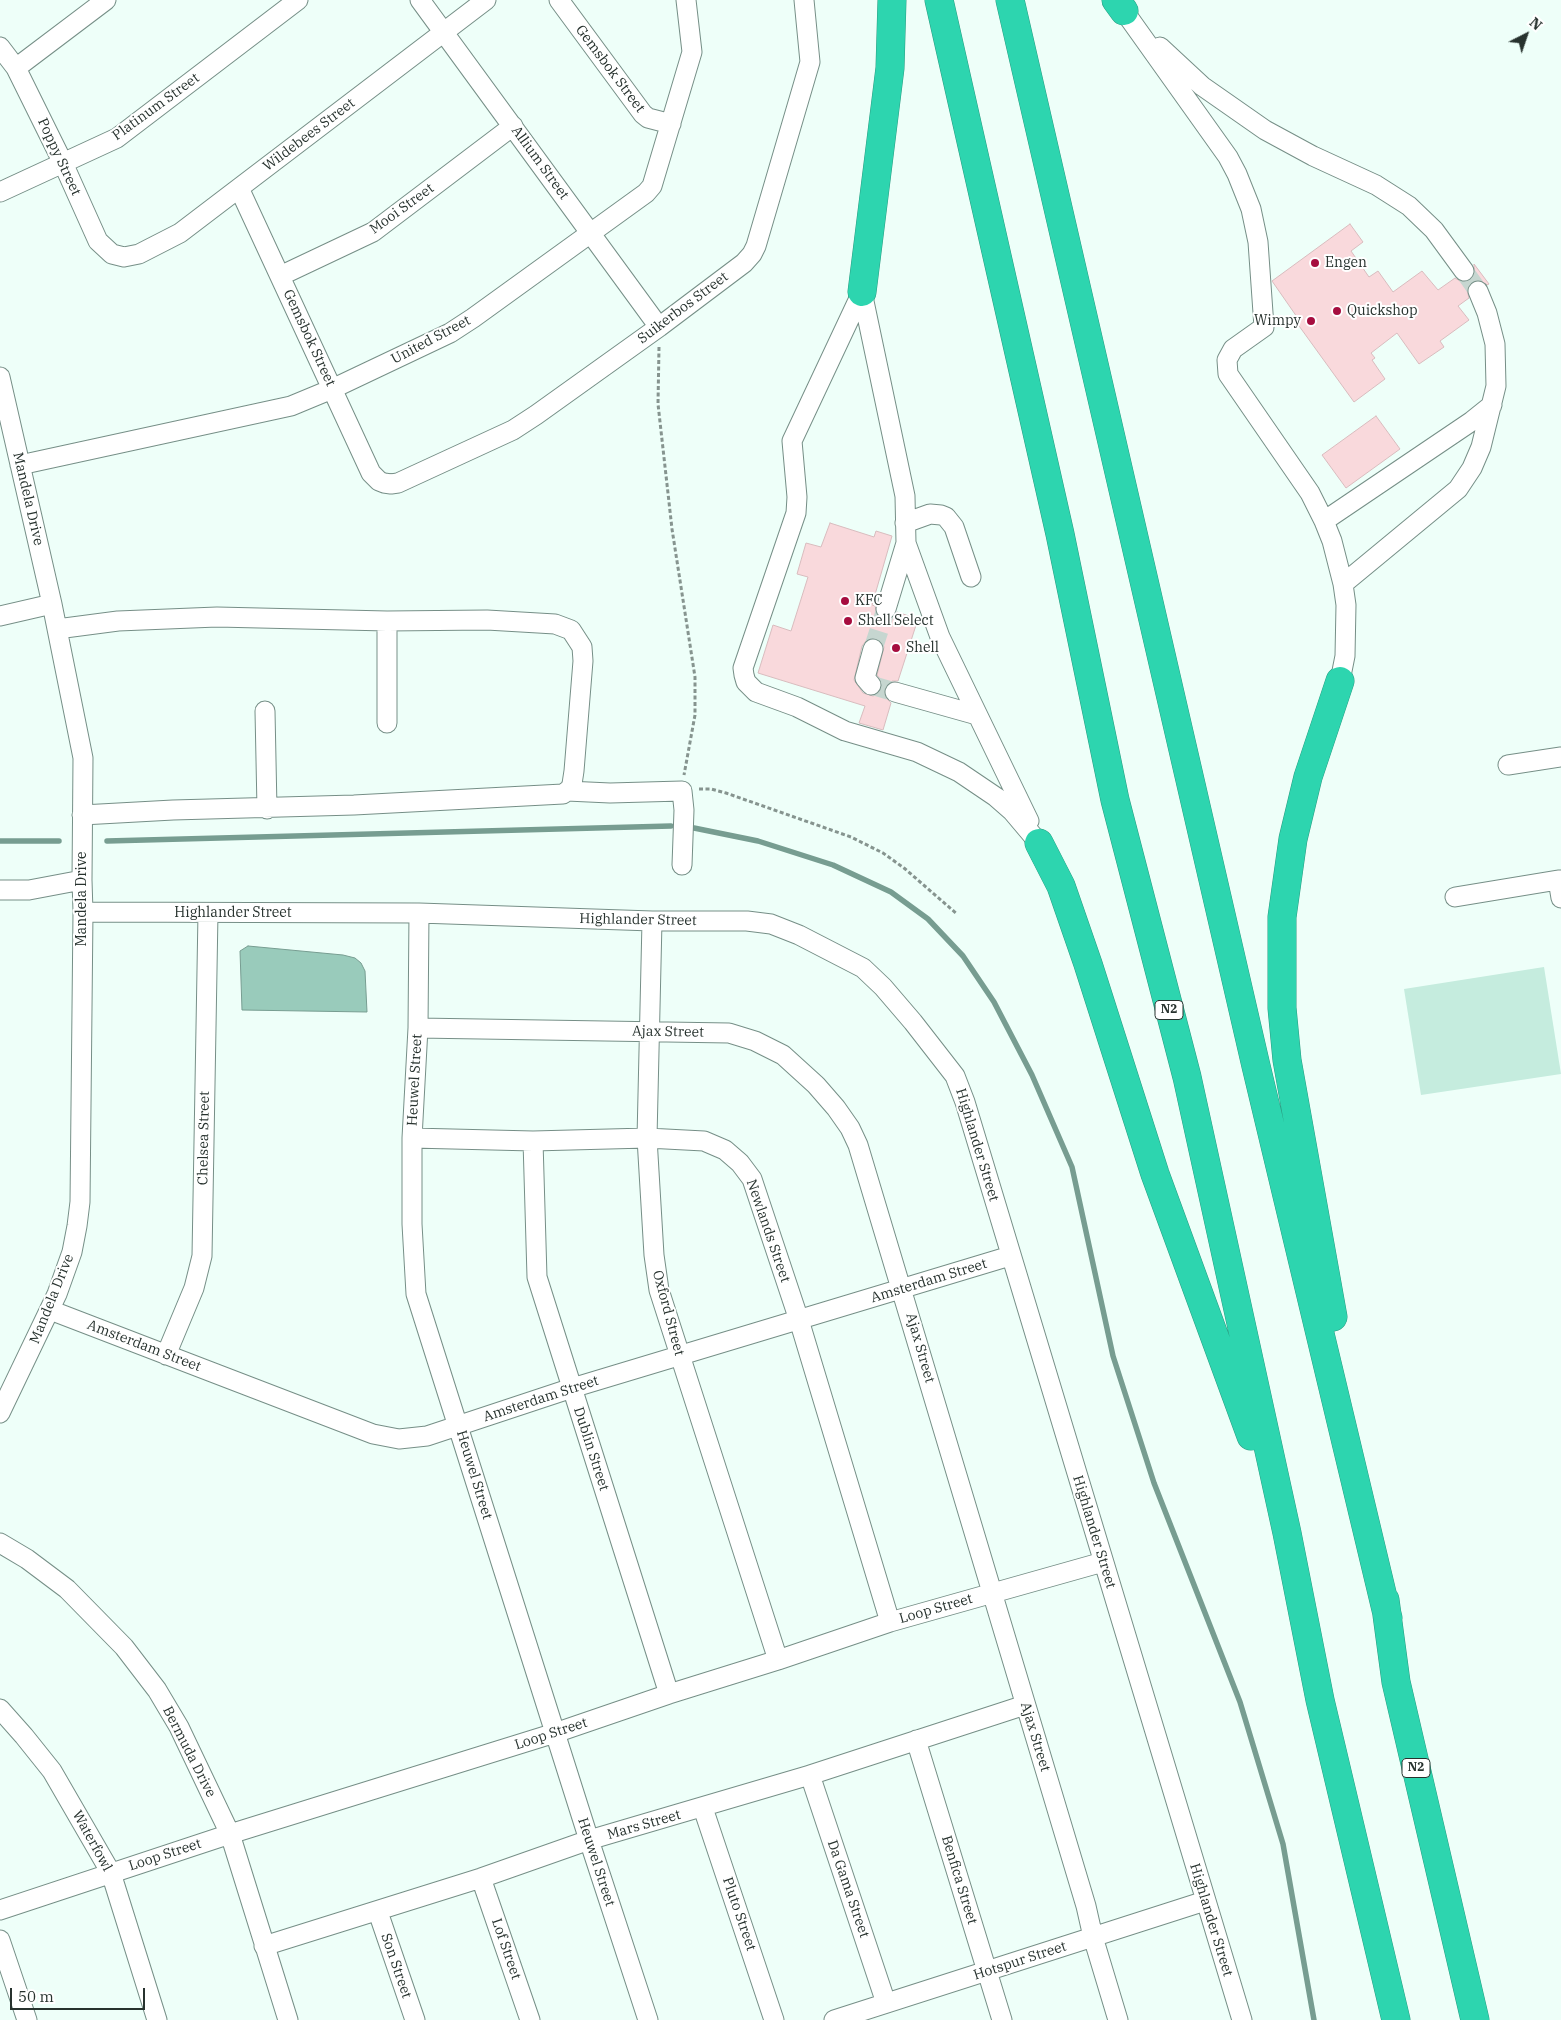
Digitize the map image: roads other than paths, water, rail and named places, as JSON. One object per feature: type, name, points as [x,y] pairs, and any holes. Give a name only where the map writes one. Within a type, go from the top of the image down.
[{"type":"highway","points":[[862,292],[890,68],[892,0]]},
{"type":"highway","name":"N2","points":[[939,0],[1060,534],[1115,800],[1187,1077],[1287,1533],[1320,1700],[1396,2020]]},
{"type":"highway","name":"N2","points":[[1010,0],[1256,1066],[1388,1618],[1396,1682],[1475,2020]]},
{"type":"highway","points":[[1340,681],[1308,776],[1293,839],[1282,917],[1282,1008],[1287,1060],[1388,1618]]},
{"type":"highway","points":[[1039,843],[1061,886],[1091,973],[1154,1174],[1287,1533]]},
{"type":"street","points":[[16,68],[106,0]]},
{"type":"street","name":"Platinum Street","points":[[0,192],[117,138],[298,0]]},
{"type":"street","name":"Allium Street","points":[[420,0],[659,326]]},
{"type":"street","name":"Wildebees Street","points":[[124,257],[139,254],[180,233],[486,0]]},
{"type":"street","name":"Gemsbok Street","points":[[559,0],[643,114],[648,118],[671,124]]},
{"type":"street","name":"United Street","points":[[20,465],[291,406],[332,389],[450,333],[473,318],[646,193],[652,186],[692,52],[686,0]]},
{"type":"street","name":"Suikerbos Street","points":[[384,484],[398,482],[513,430],[659,326],[744,262],[756,246],[810,62],[804,0]]},
{"type":"street","points":[[1120,5],[1173,60],[1233,109],[1289,144],[1376,184],[1409,206],[1434,230],[1464,271]]},
{"type":"street","points":[[1120,5],[1228,157],[1245,193],[1258,242],[1264,327],[1233,350],[1227,360],[1228,374],[1310,493],[1324,521],[1336,555],[1343,584],[1346,630],[1340,681]]},
{"type":"street","name":"Poppy Street","points":[[0,47],[16,68],[63,163],[98,241],[112,254],[124,257]]},
{"type":"street","name":"Mooi Street","points":[[280,276],[373,232],[513,126]]},
{"type":"street","name":"Gemsbok Street","points":[[239,188],[371,474],[384,484]]},
{"type":"street","points":[[1343,584],[1458,489],[1472,468],[1481,447],[1496,386],[1495,344],[1487,313],[1478,291]]},
{"type":"street","points":[[862,292],[905,496],[906,543],[940,637],[1039,843]]},
{"type":"street","points":[[862,292],[792,441],[797,497],[796,513],[743,668],[746,682],[756,692],[797,707],[845,731],[917,752],[960,772],[996,798],[1016,816],[1039,843]]},
{"type":"street","name":"Mandela Drive","points":[[0,377],[52,604],[83,758],[80,1202],[72,1252],[50,1310],[5,1391],[0,1413]]},
{"type":"street","points":[[1324,521],[1472,421],[1492,405]]},
{"type":"street","points":[[905,523],[930,514],[941,514],[946,517],[954,527],[971,577]]},
{"type":"street","points":[[886,609],[906,543]]},
{"type":"street","points":[[0,616],[52,604]]},
{"type":"street","points":[[57,629],[118,620],[217,617],[387,621],[487,620],[555,624],[571,630],[582,647],[584,661],[573,777],[572,784],[567,791]]},
{"type":"street","points":[[387,621],[387,723]]},
{"type":"street","points":[[871,685],[865,678],[874,649]]},
{"type":"street","points":[[895,692],[977,715]]},
{"type":"street","points":[[265,711],[268,809]]},
{"type":"street","points":[[1508,765],[1561,757]]},
{"type":"street","points":[[82,820],[173,810],[268,809],[555,796],[567,791],[610,793],[682,791],[684,832],[682,865]]},
{"type":"street","points":[[0,890],[29,890],[82,873]]},
{"type":"street","points":[[1455,896],[1560,886]]},
{"type":"street","name":"Highlander Street","points":[[83,912],[208,914],[420,913],[652,921],[747,920],[770,924],[798,935],[863,968],[883,987],[955,1076],[1242,2020]]},
{"type":"street","name":"Heuwel Street","points":[[420,913],[418,1028],[412,1138],[412,1224],[416,1294],[648,2020]]},
{"type":"street","name":"Chelsea Street","points":[[166,1355],[194,1288],[202,1256],[208,914]]},
{"type":"street","name":"Oxford Street","points":[[652,921],[647,1138],[654,1255],[659,1290],[778,1660]]},
{"type":"street","name":"Ajax Street","points":[[418,1028],[729,1034],[755,1041],[783,1056],[816,1085],[836,1108],[850,1128],[858,1145],[1086,1906],[1093,1937],[1118,2020]]},
{"type":"street","name":"Newlands Street","points":[[412,1138],[533,1141],[647,1138],[704,1141],[726,1150],[740,1163],[752,1179],[799,1320],[890,1622]]},
{"type":"street","name":"Dublin Street","points":[[533,1141],[537,1278],[669,1694]]},
{"type":"street","name":"Amsterdam Street","points":[[50,1310],[374,1434],[399,1439],[427,1436],[572,1388],[1010,1256]]},
{"type":"street","name":"Bermuda Drive","points":[[0,1543],[27,1559],[67,1588],[124,1647],[158,1690],[179,1727],[230,1834],[288,2020]]},
{"type":"street","name":"Loop Street","points":[[0,1910],[230,1834],[555,1733],[890,1622],[1103,1562]]},
{"type":"street","name":"Mars Street","points":[[264,1946],[378,1912],[589,1840],[810,1775],[1025,1705]]},
{"type":"street","name":"Waterfowl","points":[[0,1709],[52,1771],[111,1873],[156,2020]]},
{"type":"street","name":"Benfica Street","points":[[916,1740],[1002,2020]]},
{"type":"street","name":"Da Gama Street","points":[[810,1775],[886,2004]]},
{"type":"street","name":"Pluto Street","points":[[703,1808],[774,2020]]},
{"type":"street","name":"Lof Street","points":[[482,1878],[530,2020]]},
{"type":"street","name":"Hotspur Street","points":[[834,2020],[1206,1901]]},
{"type":"street","name":"Son Street","points":[[378,1912],[415,2020]]},
{"type":"street","points":[[0,1940],[21,2019]]},
{"type":"waterway","points":[[107,841],[671,826]]},
{"type":"waterway","points":[[694,828],[758,841],[833,865],[891,892],[928,919],[963,956],[994,1002],[1032,1075],[1072,1167],[1113,1356],[1154,1483],[1240,1702],[1283,1844],[1314,2020]]},
{"type":"waterway","points":[[0,841],[59,841]]},
{"type":"tunnel","points":[[1464,271],[1478,291]]},
{"type":"tunnel","points":[[873,649],[886,609]]},
{"type":"tunnel","points":[[871,685],[895,692]]},
{"type":"place","name":"Engen","points":[[1315,263]]},
{"type":"place","name":"Quickshop","points":[[1337,311]]},
{"type":"place","name":"Wimpy","points":[[1311,321]]},
{"type":"place","name":"KFC","points":[[845,601]]},
{"type":"place","name":"Shell Select","points":[[848,621]]},
{"type":"place","name":"Shell","points":[[896,648]]}]
